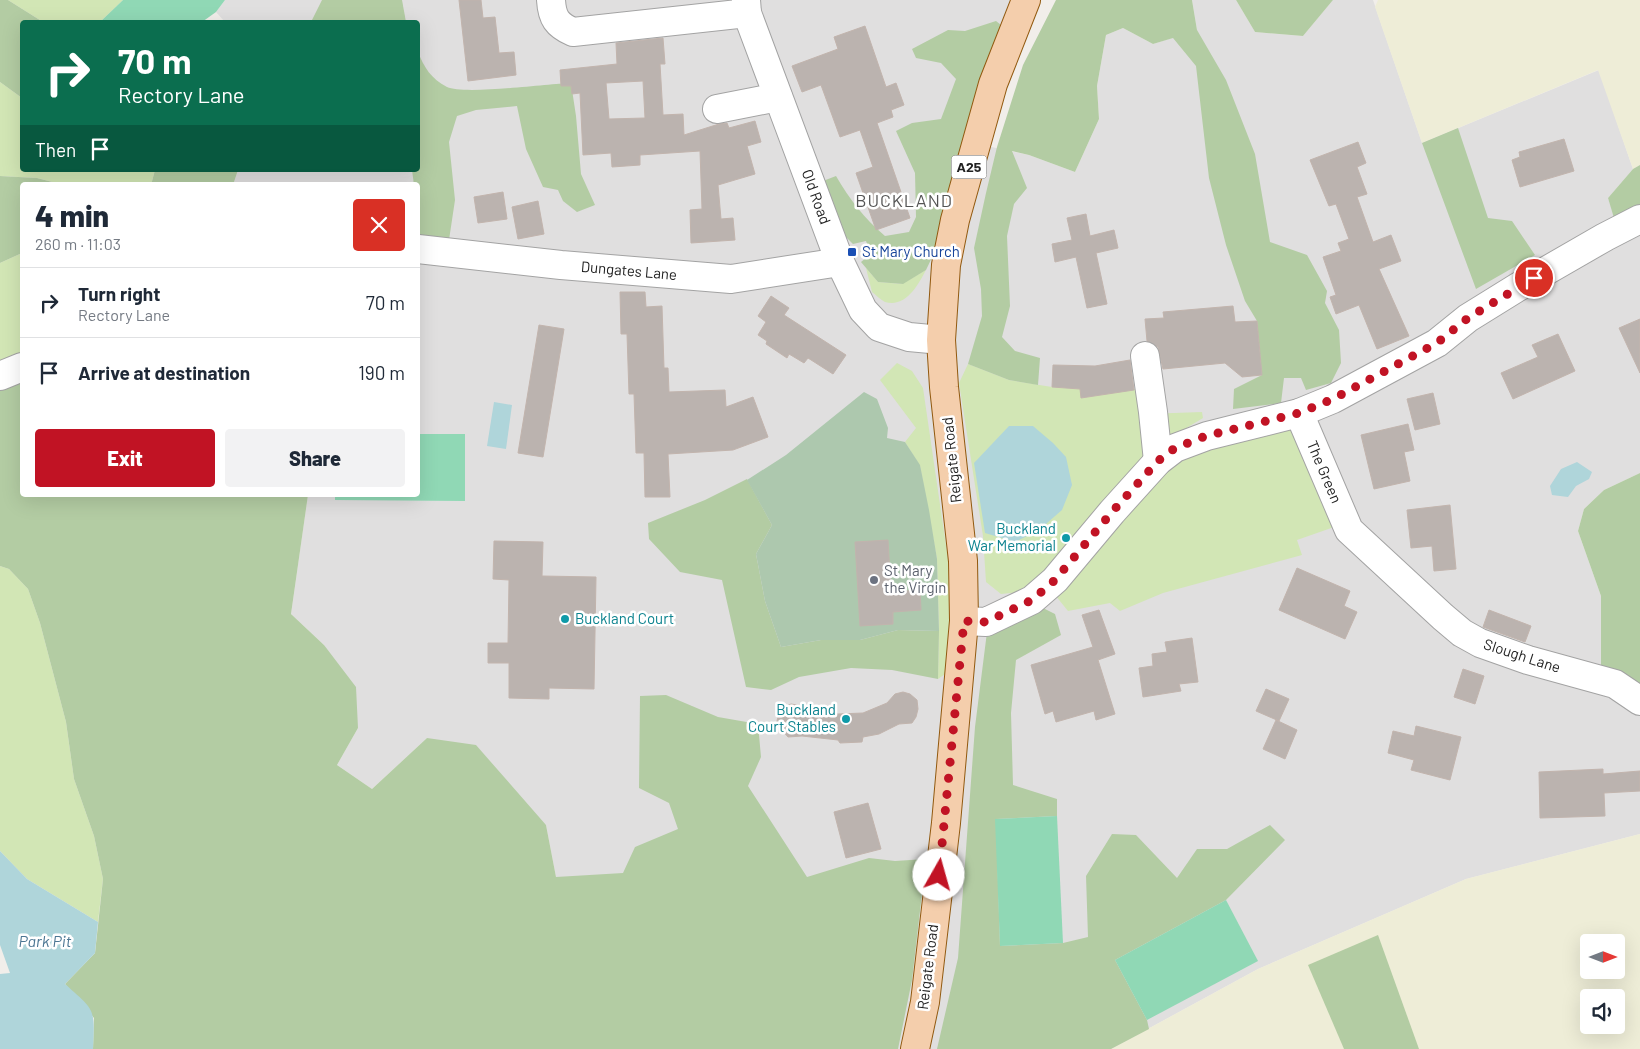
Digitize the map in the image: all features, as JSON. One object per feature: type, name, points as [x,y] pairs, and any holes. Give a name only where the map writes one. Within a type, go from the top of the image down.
[{"type":"main road","name":"Reigate Road","points":[[915,1049],[925,1002],[946,822],[964,621],[963,561],[944,387],[941,340],[946,265],[955,220],[993,84],[1026,0]]},
{"type":"street","points":[[551,0],[552,10],[560,26],[573,32],[747,7]]},
{"type":"street","name":"Old Road","points":[[747,7],[778,97],[840,262],[863,310],[879,327],[909,336],[941,340]]},
{"type":"street","points":[[717,109],[778,97]]},
{"type":"street","points":[[964,621],[986,622],[1032,600],[1055,580],[1158,461],[1175,448],[1206,436],[1299,413],[1333,399],[1437,343],[1468,318],[1605,237],[1640,219]]},
{"type":"street","name":"Dungates Lane","points":[[420,249],[561,265],[731,279],[840,262]]},
{"type":"street","points":[[1145,356],[1154,412],[1158,461]]},
{"type":"street","points":[[0,376],[20,368]]},
{"type":"street","name":"The Green","points":[[1299,413],[1349,530]]},
{"type":"street","name":"Slough Lane","points":[[1349,530],[1414,592],[1462,633],[1496,650],[1615,684],[1640,700]]},
{"type":"shaded area","points":[[225,0],[1010,0],[964,141],[1029,155],[1075,172],[1099,119],[1097,86],[1106,35],[1123,28],[1153,44],[1197,30],[1192,0],[1236,0],[1255,32],[1303,36],[1333,0],[1373,0],[1422,143],[1599,70],[1633,169],[1608,198],[1615,217],[1640,205],[1640,473],[1604,490],[1584,509],[1578,531],[1601,596],[1601,667],[1640,690],[1640,834],[1466,879],[1258,969],[1111,1049],[696,1049],[556,877],[546,825],[427,738],[372,789],[337,765],[358,728],[324,645],[291,614],[308,497],[420,497],[420,182],[234,182],[237,172],[420,172],[420,20],[223,20],[216,12]]},
{"type":"green space","points":[[0,0],[8,0],[40,20],[20,20],[20,97],[0,82]]},
{"type":"green space","points":[[8,0],[123,0],[102,20],[40,20]]},
{"type":"green space","points":[[123,0],[225,0],[216,12],[205,20],[102,20]]},
{"type":"green space","points":[[322,0],[402,0],[406,20],[312,20]]},
{"type":"green space","points":[[1056,0],[1192,0],[1197,30],[1226,80],[1255,154],[1270,242],[1307,255],[1327,291],[1325,303],[1339,330],[1341,363],[1331,383],[1306,390],[1301,378],[1284,378],[1281,403],[1233,409],[1234,389],[1262,375],[1257,321],[1245,301],[1226,245],[1209,178],[1196,66],[1173,38],[1153,44],[1123,28],[1106,35],[1097,86],[1099,119],[1075,172],[1029,155],[1012,151],[1027,188],[1014,204],[1007,236],[1010,306],[1002,337],[1015,351],[1040,358],[1038,385],[1009,380],[968,364],[982,316],[981,289],[974,248],[997,147],[1023,65]]},
{"type":"green space","points":[[1236,0],[1333,0],[1303,36],[1255,32]]},
{"type":"green space","points":[[1378,0],[1640,0],[1640,165],[1633,169],[1598,70],[1422,143],[1375,7]]},
{"type":"green space","points":[[996,21],[1001,25],[937,247],[926,270],[903,284],[878,282],[861,262],[871,254],[866,241],[853,244],[842,233],[823,181],[836,176],[858,208],[885,236],[909,232],[916,217],[915,173],[896,131],[912,123],[941,119],[956,79],[941,63],[916,58],[912,49],[948,30],[965,31]]},
{"type":"green space","points":[[420,56],[432,76],[441,84],[456,89],[487,90],[571,83],[581,174],[595,205],[577,212],[563,201],[558,190],[543,187],[526,149],[517,106],[476,110],[457,116],[449,142],[455,200],[449,240],[420,237],[420,182],[414,182],[412,172],[420,172]]},
{"type":"green space","points":[[0,82],[20,97],[20,172],[154,172],[152,182],[52,182],[37,178],[0,176]]},
{"type":"green space","points":[[1458,128],[1488,218],[1512,221],[1535,255],[1476,289],[1422,143]]},
{"type":"green space","points":[[1640,165],[1640,205],[1614,218],[1608,198],[1633,169]]},
{"type":"green space","points":[[154,172],[237,172],[234,182],[152,182]]},
{"type":"green space","points":[[0,176],[37,178],[52,182],[20,182],[20,254],[0,263]]},
{"type":"green space","points":[[20,254],[20,358],[0,365],[0,263]]},
{"type":"green space","points":[[866,268],[878,282],[902,284],[926,270],[910,294],[899,302],[892,303],[885,302],[872,292]]},
{"type":"green space","points":[[897,363],[912,371],[923,388],[949,566],[950,627],[945,674],[938,679],[937,559],[920,466],[905,442],[916,428],[880,380]]},
{"type":"green space","points":[[968,364],[1009,380],[1052,387],[1080,389],[1082,398],[1142,388],[1145,414],[1202,412],[1203,418],[1163,442],[1062,560],[1021,592],[1001,594],[986,582],[983,536],[959,383]]},
{"type":"green space","points":[[20,376],[20,497],[308,497],[291,614],[324,645],[356,687],[358,728],[337,765],[372,789],[427,738],[476,745],[546,825],[556,877],[623,873],[635,847],[678,829],[669,803],[639,788],[640,696],[666,695],[718,717],[758,724],[761,757],[748,786],[807,877],[869,858],[895,861],[926,859],[912,980],[898,1049],[93,1049],[94,1018],[65,984],[95,953],[103,879],[94,836],[74,779],[66,722],[40,623],[28,589],[9,569],[0,566],[0,384]]},
{"type":"green space","points":[[864,392],[877,399],[888,428],[887,438],[905,442],[920,465],[937,559],[939,631],[898,630],[860,640],[821,640],[781,647],[765,601],[756,554],[772,525],[747,480],[786,455]]},
{"type":"green space","points":[[1281,425],[1295,432],[1337,526],[1297,540],[1302,555],[1163,593],[1120,611],[1110,603],[1068,611],[1055,595],[1179,456]]},
{"type":"green space","points":[[420,434],[465,434],[465,501],[335,500],[335,497],[420,497]]},
{"type":"green space","points":[[1640,473],[1640,690],[1601,668],[1601,596],[1578,531],[1584,509],[1604,490]]},
{"type":"green space","points":[[747,479],[772,525],[756,554],[765,601],[781,647],[821,640],[860,640],[898,630],[939,631],[938,679],[892,670],[851,668],[799,677],[771,690],[746,687],[722,580],[680,572],[649,539],[648,523],[705,500]]},
{"type":"green space","points":[[0,566],[9,569],[28,589],[40,623],[66,722],[74,779],[94,836],[103,879],[98,922],[27,879],[0,851]]},
{"type":"green space","points":[[1041,607],[1055,614],[1061,635],[1016,660],[1011,713],[1013,785],[1057,799],[1057,816],[996,819],[1000,946],[1063,943],[1088,937],[1086,876],[1112,834],[1136,835],[1177,878],[1197,849],[1227,849],[1270,825],[1285,840],[1226,900],[1115,960],[1147,1020],[1149,1029],[1111,1049],[937,1049],[958,958],[975,727],[987,632]]},
{"type":"green space","points":[[1057,816],[1063,943],[1000,946],[995,819]]},
{"type":"green space","points":[[1640,834],[1640,1049],[1111,1049],[1258,969],[1466,879]]},
{"type":"green space","points":[[1226,900],[1258,961],[1147,1020],[1115,960]]},
{"type":"green space","points":[[1378,935],[1419,1049],[1344,1049],[1308,965]]},
{"type":"water","points":[[494,402],[512,405],[506,449],[487,446]]},
{"type":"water","points":[[1009,426],[1033,426],[1053,443],[1066,457],[1072,485],[1062,510],[1039,530],[1015,542],[985,533],[974,463]]},
{"type":"water","points":[[1577,462],[1592,472],[1589,479],[1576,486],[1568,497],[1552,495],[1550,486],[1561,469]]},
{"type":"water","name":"Park Pit","points":[[0,851],[27,879],[98,922],[95,953],[65,984],[88,1005],[91,1011],[94,1025],[93,1049],[0,1049],[0,974],[10,973],[0,945]]},
{"type":"building","points":[[459,0],[481,0],[483,18],[495,17],[499,53],[514,52],[516,75],[468,81]]},
{"type":"building","points":[[865,26],[886,87],[896,83],[904,105],[891,110],[893,117],[877,123],[910,218],[876,230],[856,173],[873,167],[860,130],[840,137],[821,85],[802,92],[792,66],[838,49],[834,37]]},
{"type":"building","points":[[663,38],[665,64],[660,64],[663,115],[683,114],[684,135],[719,124],[727,123],[729,128],[755,121],[761,142],[747,146],[755,174],[718,185],[721,219],[733,218],[735,240],[691,243],[690,210],[702,209],[700,151],[640,155],[640,165],[612,167],[611,153],[583,155],[580,93],[572,94],[571,86],[561,86],[560,70],[617,64],[616,43]],"holes":[[[643,81],[645,118],[609,119],[606,83]]]},
{"type":"building","points":[[1564,139],[1574,171],[1520,187],[1512,160],[1520,157],[1519,152]]},
{"type":"building","points":[[1358,142],[1366,163],[1357,167],[1367,194],[1357,197],[1373,242],[1391,235],[1401,261],[1379,269],[1409,336],[1377,349],[1359,305],[1336,314],[1330,297],[1336,295],[1323,257],[1341,251],[1338,243],[1349,239],[1336,204],[1329,206],[1310,160]]},
{"type":"building","points":[[503,192],[507,219],[478,223],[474,197]]},
{"type":"building","points":[[538,201],[544,234],[518,239],[512,207]]},
{"type":"building","points":[[1086,214],[1090,236],[1114,230],[1118,248],[1096,253],[1107,304],[1087,308],[1076,257],[1055,262],[1052,244],[1072,240],[1067,218]]},
{"type":"building","points":[[620,292],[645,292],[646,307],[662,306],[664,368],[668,368],[669,392],[725,390],[726,407],[753,397],[768,437],[733,450],[668,454],[670,497],[645,497],[644,453],[636,453],[634,394],[629,394],[627,334],[621,334]]},
{"type":"building","points":[[771,296],[789,308],[784,315],[846,355],[833,374],[808,358],[804,363],[789,354],[787,358],[766,344],[767,341],[758,335],[766,322],[758,316]]},
{"type":"building","points":[[1233,306],[1235,322],[1257,321],[1262,375],[1242,377],[1225,363],[1163,369],[1158,347],[1147,341],[1145,319],[1164,318],[1163,312]]},
{"type":"building","points":[[1640,319],[1640,373],[1619,328]]},
{"type":"building","points":[[539,325],[564,329],[543,457],[518,453]]},
{"type":"building","points":[[1558,334],[1575,371],[1513,399],[1501,373],[1538,357],[1532,345]]},
{"type":"building","points":[[1130,360],[1134,390],[1081,398],[1080,389],[1052,387],[1053,365],[1095,366]]},
{"type":"building","points":[[1433,393],[1440,424],[1415,430],[1407,399]]},
{"type":"building","points":[[1408,424],[1414,450],[1404,452],[1410,481],[1374,489],[1361,435]]},
{"type":"building","points":[[1450,505],[1456,569],[1434,571],[1432,546],[1411,548],[1407,510]]},
{"type":"building","name":"St Mary the Virgin","points":[[888,540],[891,592],[920,590],[921,610],[893,612],[893,624],[860,626],[855,542]]},
{"type":"building","name":"Buckland Court","points":[[494,541],[543,542],[542,576],[596,577],[594,689],[549,688],[549,699],[509,698],[509,663],[488,663],[488,643],[508,643],[509,580],[493,579]]},
{"type":"building","points":[[1297,568],[1350,591],[1344,606],[1357,612],[1345,639],[1279,610]]},
{"type":"building","points":[[1099,610],[1115,654],[1098,660],[1115,714],[1096,720],[1094,711],[1056,722],[1053,711],[1045,714],[1031,665],[1093,647],[1082,615]]},
{"type":"building","points":[[1489,610],[1531,626],[1525,642],[1483,627]]},
{"type":"building","points":[[1192,638],[1198,682],[1179,684],[1181,691],[1143,697],[1139,668],[1153,666],[1152,654],[1167,652],[1165,642]]},
{"type":"building","points":[[1463,669],[1484,676],[1475,704],[1454,697]]},
{"type":"building","points":[[1266,689],[1289,699],[1279,721],[1256,711]]},
{"type":"building","name":"Buckland Court Stables","points":[[903,692],[910,694],[917,700],[918,709],[912,723],[899,724],[879,734],[863,737],[862,742],[840,743],[838,740],[802,736],[788,737],[777,721],[779,712],[791,704],[803,706],[806,710],[838,714],[863,713],[887,703],[895,694]]},
{"type":"building","points":[[1276,720],[1297,730],[1285,759],[1263,749]]},
{"type":"building","points":[[1416,726],[1461,737],[1450,780],[1411,770],[1414,760],[1388,753],[1393,731],[1414,736]]},
{"type":"building","points":[[1603,769],[1603,774],[1640,771],[1640,791],[1604,793],[1605,816],[1540,818],[1539,772]]},
{"type":"building","points":[[868,803],[881,849],[846,858],[834,812]]},
{"type":"place","name":"St Mary Church","points":[[852,252]]},
{"type":"place","name":"Buckland War Memorial","points":[[1066,538]]},
{"type":"place","name":"St Mary the Virgin","points":[[874,580]]},
{"type":"place","name":"Buckland Court","points":[[565,619]]},
{"type":"place","name":"Buckland Court Stables","points":[[846,719]]},
{"type":"district","name":"BUCKLAND","points":[[904,201]]},
{"type":"route","points":[[939,875],[946,822],[964,621],[986,622],[1032,600],[1055,580],[1158,461],[1175,448],[1206,436],[1299,413],[1333,399],[1437,343],[1468,318],[1534,278]]}]
